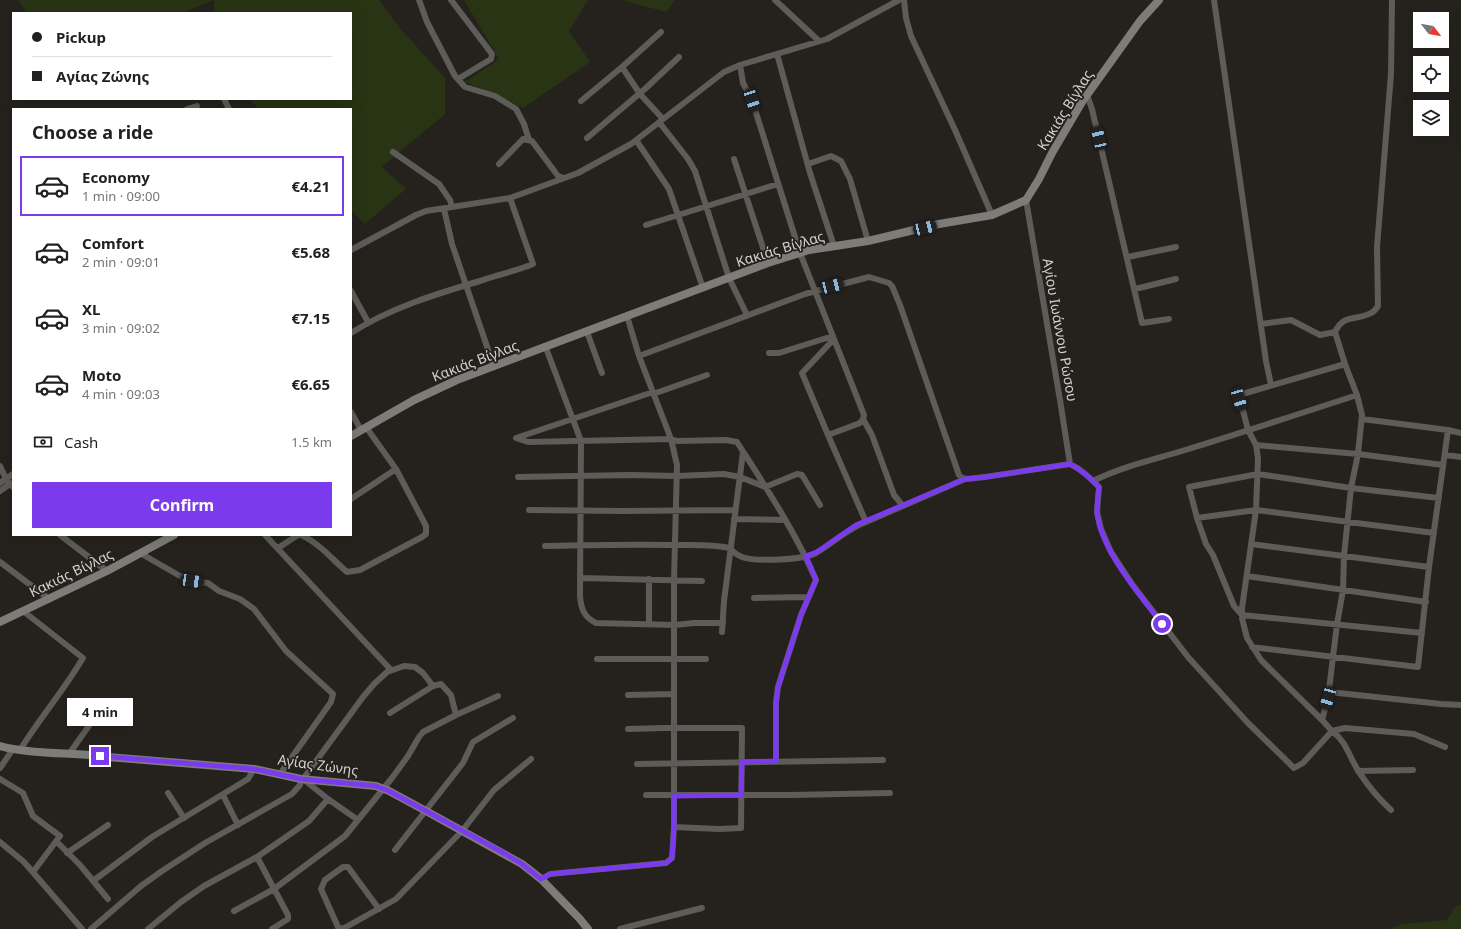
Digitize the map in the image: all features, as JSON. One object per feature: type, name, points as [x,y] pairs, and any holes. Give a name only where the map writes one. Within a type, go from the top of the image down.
[{"type":"street","points":[[419,0],[427,22],[455,76],[465,87],[495,96],[516,109],[524,124],[529,140]]},
{"type":"street","points":[[451,0],[492,54],[491,59],[458,79]]},
{"type":"street","points":[[775,0],[819,41]]},
{"type":"street","points":[[352,249],[426,211],[510,198],[585,170],[636,140],[724,72],[740,65],[827,39],[899,0]]},
{"type":"street","points":[[904,0],[906,18],[911,36],[955,130],[992,215]]},
{"type":"street","name":"Κακιάς Βίγλας","points":[[352,435],[414,400],[457,380],[546,348],[768,263],[800,253],[868,241],[939,224],[992,215],[1026,200],[1086,95],[1140,21],[1158,0]]},
{"type":"street","points":[[1214,0],[1271,385]]},
{"type":"street","points":[[1261,324],[1291,320],[1320,335],[1335,332],[1338,327],[1348,319],[1372,313],[1378,306],[1377,247],[1391,74],[1392,0]]},
{"type":"street","points":[[581,101],[661,32]]},
{"type":"street","points":[[777,54],[808,164],[834,246]]},
{"type":"street","points":[[587,138],[640,94],[679,58]]},
{"type":"street","points":[[740,65],[743,83],[752,100],[800,253],[864,415],[863,419],[872,435],[894,496],[903,506]]},
{"type":"street","points":[[622,67],[695,171],[729,278],[747,315]]},
{"type":"street","points":[[1086,95],[1092,109],[1128,257],[1142,323],[1169,319]]},
{"type":"street","points":[[499,164],[523,139],[529,140],[532,141],[558,176],[564,178]]},
{"type":"street","points":[[636,140],[669,189],[703,288]]},
{"type":"street","points":[[393,152],[439,184],[450,200],[452,207]]},
{"type":"street","points":[[808,164],[831,156],[841,161],[850,180],[868,241]]},
{"type":"street","points":[[734,160],[768,263]]},
{"type":"street","points":[[646,225],[778,184]]},
{"type":"street","points":[[352,331],[368,322],[416,301],[533,264],[510,198]]},
{"type":"street","name":"Αγίου Ιωάννου Ρώσου","points":[[1026,200],[1070,464]]},
{"type":"street","points":[[444,209],[452,244],[494,367]]},
{"type":"street","points":[[1128,257],[1176,247]]},
{"type":"street","points":[[639,356],[815,291],[869,277],[889,283],[892,286],[903,312],[959,475],[965,479]]},
{"type":"street","points":[[1135,289],[1176,279]]},
{"type":"street","points":[[352,293],[368,322]]},
{"type":"street","points":[[541,879],[550,874],[666,863],[672,858],[674,827],[674,580],[677,465],[671,439],[639,356],[627,316]]},
{"type":"street","points":[[587,332],[602,373]]},
{"type":"street","points":[[1322,720],[1329,692],[1337,624],[1343,590],[1344,556],[1351,488],[1358,454],[1362,419],[1357,395],[1335,332]]},
{"type":"street","points":[[769,353],[779,353],[833,337]]},
{"type":"street","points":[[833,337],[802,373],[866,522]]},
{"type":"street","points":[[546,348],[581,441],[580,578],[581,608],[584,614],[596,624],[723,623]]},
{"type":"street","points":[[1345,364],[1239,395],[1248,430],[1256,444],[1258,458],[1256,510],[1242,615],[1247,638],[1261,660],[1339,737],[1349,751],[1358,771],[1376,796],[1391,810]]},
{"type":"street","points":[[708,375],[516,438],[528,442],[671,439],[677,441],[726,440],[737,442],[806,556],[816,580],[808,597],[778,687],[776,702],[776,761]]},
{"type":"street","points":[[1093,481],[1108,474],[1357,395]]},
{"type":"street","points":[[303,536],[318,545],[347,572],[360,570],[426,534],[426,526],[396,469],[352,413]]},
{"type":"street","points":[[828,435],[860,423],[863,419]]},
{"type":"street","points":[[1362,419],[1448,430],[1461,434]]},
{"type":"street","points":[[1252,646],[1333,657],[1418,666],[1448,430]]},
{"type":"street","points":[[1256,444],[1358,454],[1443,465]]},
{"type":"street","points":[[722,632],[730,548],[743,452]]},
{"type":"street","points":[[1445,455],[1461,457]]},
{"type":"street","points":[[545,546],[700,544],[720,545],[730,548],[741,557],[747,558],[782,559],[806,556],[817,552],[856,525],[903,506],[940,488],[965,479],[1070,464],[1075,466],[1099,487],[1097,512],[1101,529],[1111,552],[1132,584],[1188,657],[1248,724],[1294,768],[1303,763],[1332,731],[1345,728],[1414,734],[1445,747]]},
{"type":"street","points":[[0,466],[10,483]]},
{"type":"street","points":[[352,498],[396,469]]},
{"type":"street","points":[[518,477],[631,475],[677,476],[724,474],[740,477],[765,487],[797,474],[802,475],[820,505]]},
{"type":"street","points":[[1422,633],[1242,615],[1234,606],[1213,555],[1206,544],[1189,487],[1258,474],[1351,488],[1439,498]]},
{"type":"street","points":[[0,483],[10,483]]},
{"type":"street","points":[[0,491],[10,483]]},
{"type":"street","points":[[529,510],[735,510]]},
{"type":"street","points":[[1197,518],[1256,510],[1434,533]]},
{"type":"street","points":[[734,520],[785,520]]},
{"type":"street","points":[[61,536],[107,571]]},
{"type":"street","name":"Κακιάς Βίγλας","points":[[0,622],[107,571],[172,536]]},
{"type":"street","points":[[266,536],[391,670]]},
{"type":"street","points":[[278,548],[296,536]]},
{"type":"street","points":[[1251,544],[1430,567]]},
{"type":"street","points":[[140,553],[180,576],[192,581],[208,583],[219,591],[240,599],[250,605],[286,651],[333,694],[331,702],[280,774]]},
{"type":"street","points":[[0,562],[49,599]]},
{"type":"street","points":[[1247,576],[1426,602]]},
{"type":"street","points":[[580,578],[649,579],[702,582]]},
{"type":"street","points":[[649,579],[649,623]]},
{"type":"street","points":[[754,598],[808,597]]},
{"type":"street","points":[[0,768],[28,737],[71,679],[83,658],[23,611]]},
{"type":"street","points":[[597,659],[706,659]]},
{"type":"street","points":[[91,929],[146,882],[188,854],[292,794],[363,697],[374,684],[391,670],[404,666],[415,667],[423,673],[433,686]]},
{"type":"street","points":[[390,713],[433,686],[441,684],[451,695],[456,715]]},
{"type":"street","points":[[1329,692],[1461,705]]},
{"type":"street","points":[[628,695],[674,694]]},
{"type":"street","points":[[234,911],[274,889],[345,836],[408,756],[418,737],[423,732],[498,696]]},
{"type":"street","points":[[69,754],[105,703]]},
{"type":"street","points":[[396,850],[463,763],[473,742],[513,718]]},
{"type":"street","points":[[628,729],[742,728],[741,828],[712,829],[674,827]]},
{"type":"street","name":"Αγίας Ζώνης","points":[[0,746],[16,750],[254,769],[302,779],[376,786],[426,811],[522,864],[541,879],[588,929]]},
{"type":"street","points":[[379,909],[348,868],[343,867],[323,883],[321,889],[338,927],[343,929],[379,909],[396,899],[462,831],[494,790],[531,760]]},
{"type":"street","points":[[637,764],[883,760]]},
{"type":"street","points":[[93,881],[152,836],[248,779],[254,769]]},
{"type":"street","points":[[1358,771],[1412,770]]},
{"type":"street","points":[[0,779],[23,793],[26,796],[33,816],[60,836],[33,872]]},
{"type":"street","points":[[302,779],[358,820]]},
{"type":"street","points":[[168,793],[184,818]]},
{"type":"street","points":[[646,795],[674,796],[890,793]]},
{"type":"street","points":[[223,795],[238,825]]},
{"type":"street","points":[[148,929],[181,902],[204,886],[257,857],[309,821],[328,799]]},
{"type":"street","points":[[67,853],[108,825]]},
{"type":"street","points":[[56,841],[108,899]]},
{"type":"street","points":[[0,842],[20,858],[82,929]]},
{"type":"street","points":[[257,857],[288,918],[272,929]]},
{"type":"street","points":[[620,929],[702,908]]},
{"type":"green space","points":[[18,0],[214,0],[184,12],[26,12]]},
{"type":"green space","points":[[214,0],[379,0],[399,27],[445,78],[445,114],[382,167],[406,189],[365,224],[352,211],[352,108],[257,108],[251,100],[352,100],[352,12],[214,12]]},
{"type":"green space","points":[[464,0],[588,0],[569,31],[590,62],[523,108],[495,94],[465,82],[499,59]]},
{"type":"green space","points":[[622,0],[675,0],[666,12]]},
{"type":"green space","points":[[1461,904],[1461,929],[1389,929],[1402,924],[1447,920],[1455,907]]},
{"type":"route","points":[[100,756],[254,769],[301,779],[376,786],[389,791],[502,852],[522,864],[541,879],[550,874],[605,870],[666,863],[670,861],[672,858],[674,827],[674,796],[741,795],[742,762],[776,761],[776,702],[778,687],[801,615],[816,580],[806,556],[817,552],[856,525],[897,509],[940,488],[965,479],[1070,464],[1075,466],[1099,487],[1097,512],[1101,529],[1111,552],[1132,584],[1162,624]]}]
